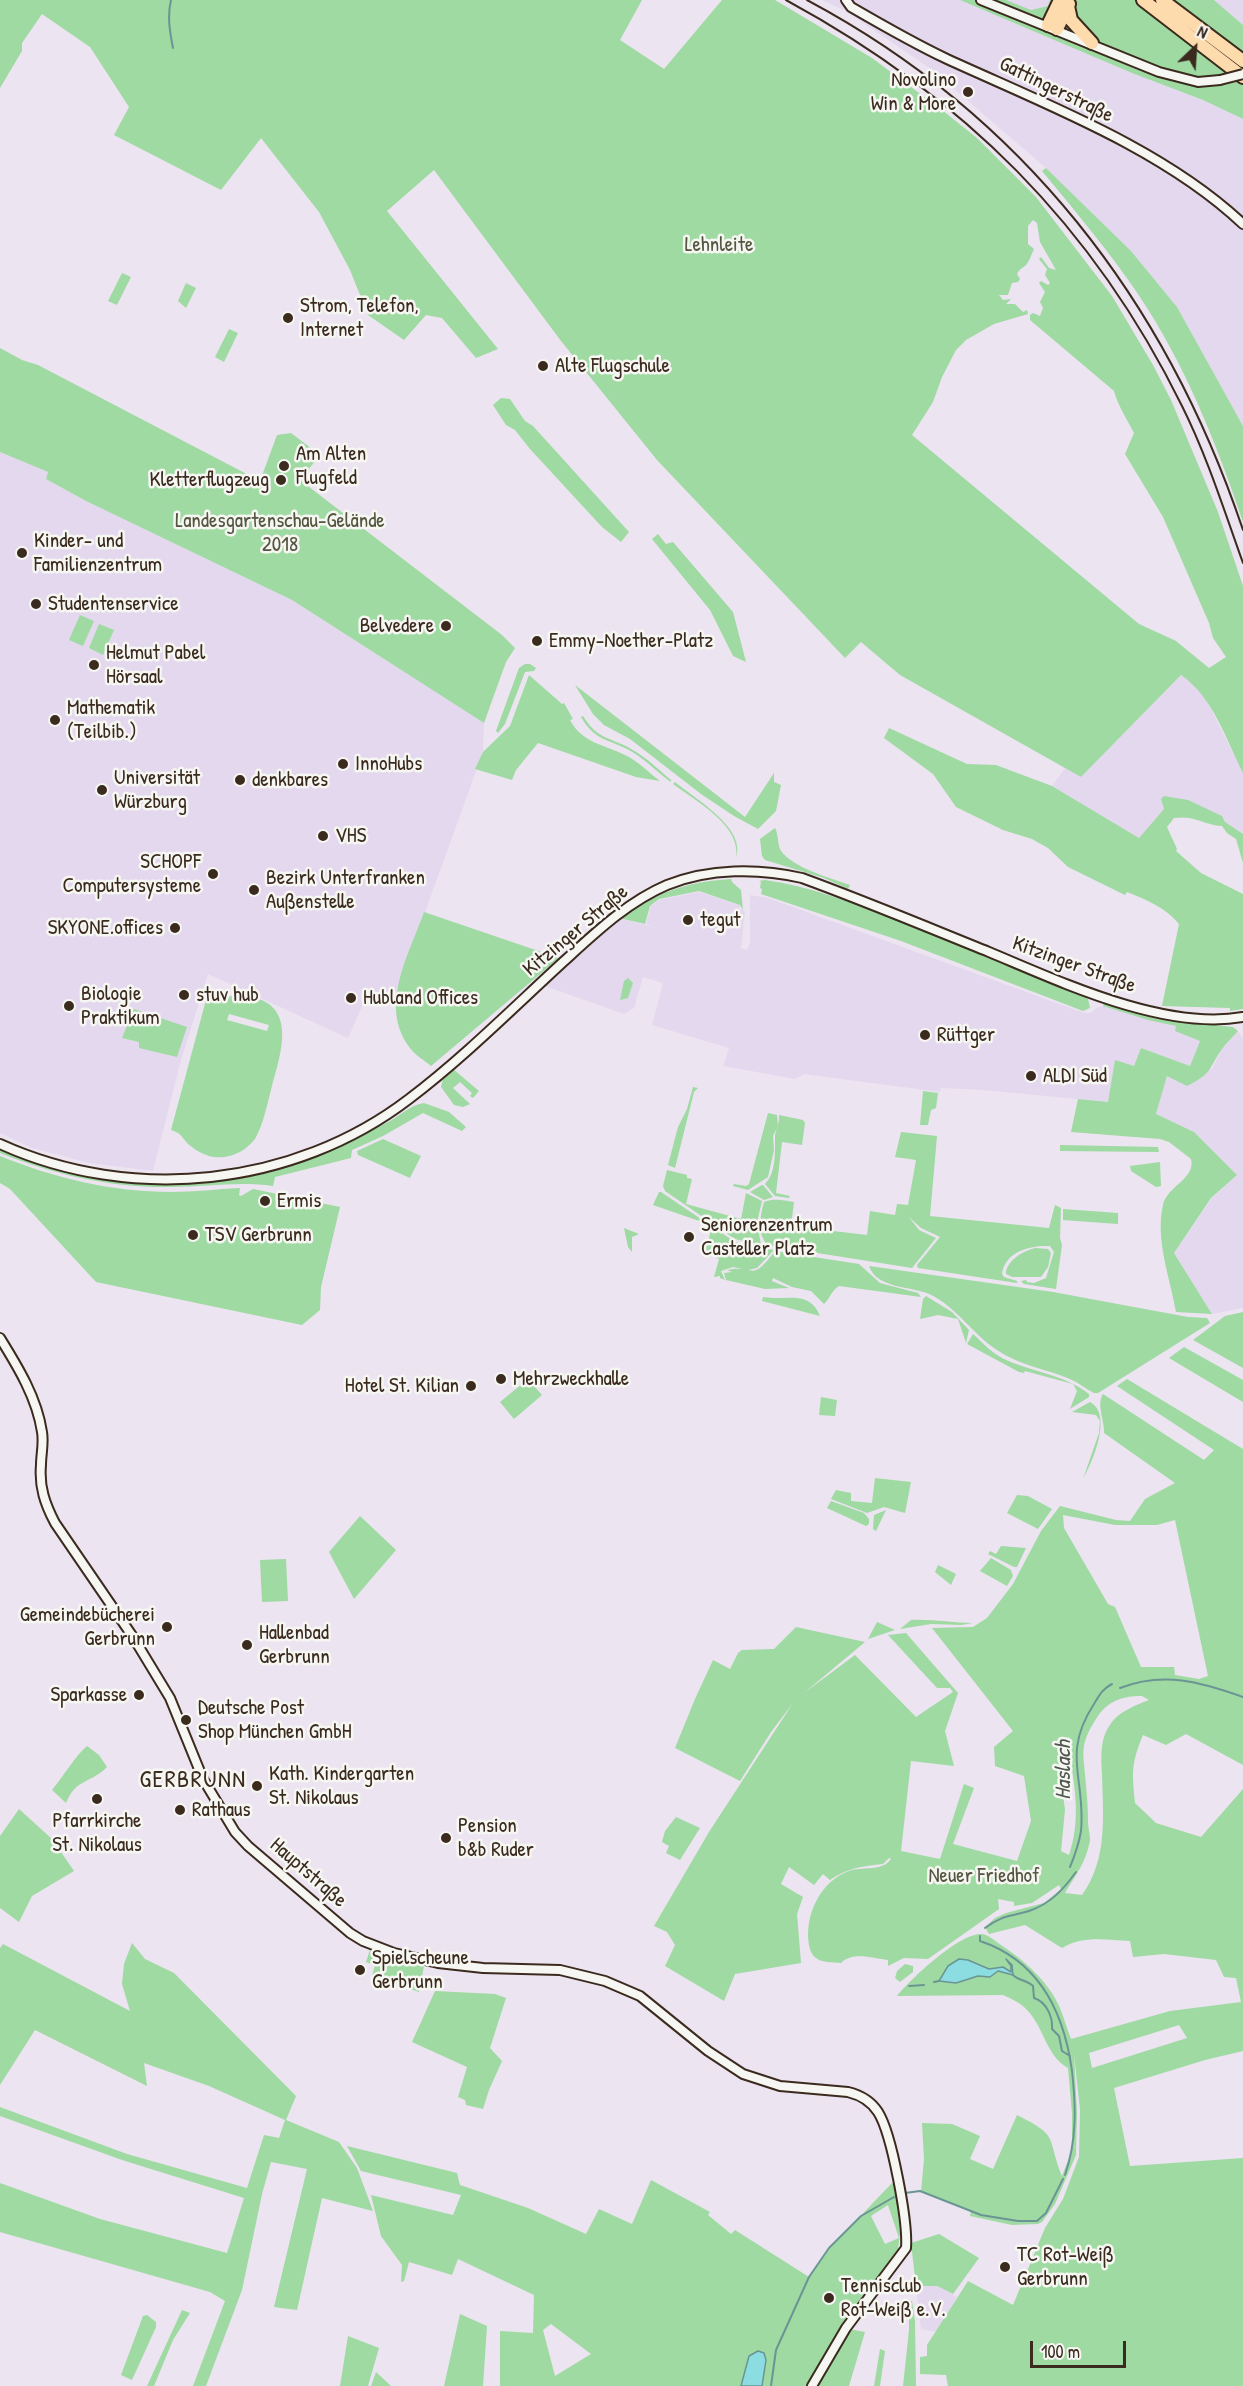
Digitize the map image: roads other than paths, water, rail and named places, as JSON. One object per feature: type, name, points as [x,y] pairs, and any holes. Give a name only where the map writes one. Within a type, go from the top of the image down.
[{"type":"highway","points":[[1143,0],[1243,75]]},
{"type":"highway","points":[[1162,0],[1243,61]]},
{"type":"highway","points":[[1052,27],[1066,2]]},
{"type":"highway","points":[[1066,2],[1071,20],[1092,43]]},
{"type":"street","name":"Gattingerstraße","points":[[846,0],[851,7],[897,34],[1044,102],[1155,159],[1205,191],[1243,224]]},
{"type":"street","points":[[981,0],[1159,72],[1182,79],[1198,82],[1243,75]]},
{"type":"street","name":"Kitzinger Straße","points":[[0,1144],[54,1165],[103,1175],[151,1180],[228,1175],[285,1162],[316,1151],[366,1127],[410,1098],[592,937],[632,905],[654,891],[675,882],[730,872],[774,873],[802,878],[1051,977],[1135,1007],[1187,1017],[1243,1017]]},
{"type":"street","name":"Hauptstraße","points":[[0,1338],[24,1378],[37,1412],[42,1436],[40,1480],[45,1505],[55,1523],[136,1641],[170,1698],[198,1769],[223,1816],[248,1846],[324,1913],[357,1938],[394,1953],[458,1967],[560,1970],[582,1974],[626,1989],[640,1996],[708,2052],[743,2074],[780,2086],[848,2092],[869,2102],[878,2112],[895,2166],[906,2247],[846,2328],[812,2386]]},
{"type":"water","points":[[959,1959],[968,1960],[989,1969],[1003,1967],[1011,1972],[1011,1966],[1006,1959],[1012,1965],[1013,1975],[998,1971],[990,1977],[978,1976],[956,1983],[939,1981],[948,1966]]},
{"type":"water","points":[[758,2351],[764,2353],[766,2360],[762,2386],[741,2386],[749,2356]]},
{"type":"waterway","points":[[171,0],[169,18],[173,48]]},
{"type":"waterway","name":"Haslach","points":[[1120,1688],[1151,1680],[1182,1680],[1243,1697]]},
{"type":"waterway","name":"Haslach","points":[[1070,1867],[1081,1831],[1082,1813],[1077,1767],[1079,1738],[1084,1722],[1098,1698],[1103,1690],[1112,1684]]},
{"type":"waterway","name":"Haslach","points":[[985,1928],[1001,1918],[1029,1911],[1050,1900],[1076,1872]]},
{"type":"waterway","points":[[980,1936],[980,1941],[1019,1961],[1033,1975],[1046,1991],[1063,2029],[1072,2071],[1075,2110],[1074,2136],[1065,2175]]},
{"type":"waterway","points":[[1013,1975],[1033,1986],[1034,1998],[1039,2000],[1048,2011],[1052,2029],[1059,2036],[1062,2051],[1070,2056]]},
{"type":"waterway","points":[[934,1982],[939,1981]]},
{"type":"waterway","points":[[909,1986],[924,1985]]},
{"type":"waterway","points":[[905,2193],[920,2191],[981,2215],[1018,2221],[1037,2221],[1046,2213],[1063,2179]]},
{"type":"waterway","points":[[771,2386],[776,2350],[809,2277],[829,2248],[861,2216],[894,2197]]},
{"type":"railway","points":[[786,0],[850,38],[910,78],[966,123],[1017,171],[1064,223],[1107,280],[1147,341],[1182,406],[1207,464],[1243,563]]},
{"type":"railway","points":[[807,0],[885,46],[955,99],[1020,158],[1077,222],[1128,292],[1173,367],[1211,446],[1243,530]]},
{"type":"place","name":"Novolino Win & More","points":[[968,92]]},
{"type":"place","name":"Strom, Telefon, Internet","points":[[288,318]]},
{"type":"place","name":"Alte Flugschule","points":[[543,366]]},
{"type":"place","name":"Am Alten Flugfeld","points":[[284,466]]},
{"type":"place","name":"Kletterflugzeug","points":[[281,480]]},
{"type":"place","name":"Kinder- und Familienzentrum","points":[[22,553]]},
{"type":"place","name":"Studentenservice","points":[[36,604]]},
{"type":"place","name":"Belvedere","points":[[446,626]]},
{"type":"place","name":"Emmy-Noether-Platz","points":[[537,641]]},
{"type":"place","name":"Helmut Pabel Hörsaal","points":[[94,665]]},
{"type":"place","name":"Mathematik (Teilbib.)","points":[[55,720]]},
{"type":"place","name":"InnoHubs","points":[[343,764]]},
{"type":"place","name":"denkbares","points":[[240,780]]},
{"type":"place","name":"Universität Würzburg","points":[[102,790]]},
{"type":"place","name":"VHS","points":[[323,836]]},
{"type":"place","name":"SCHOPF Computersysteme","points":[[213,874]]},
{"type":"place","name":"Bezirk Unterfranken Außenstelle","points":[[254,890]]},
{"type":"place","name":"tegut","points":[[688,920]]},
{"type":"place","name":"SKYONE.offices","points":[[175,928]]},
{"type":"place","name":"stuv hub","points":[[184,995]]},
{"type":"place","name":"Hubland Offices","points":[[351,998]]},
{"type":"place","name":"Biologie Praktikum","points":[[69,1006]]},
{"type":"place","name":"Rüttger","points":[[925,1035]]},
{"type":"place","name":"ALDI Süd","points":[[1031,1076]]},
{"type":"place","name":"Ermis","points":[[265,1201]]},
{"type":"place","name":"TSV Gerbrunn","points":[[193,1235]]},
{"type":"place","name":"Seniorenzentrum Casteller Platz","points":[[689,1237]]},
{"type":"place","name":"Mehrzweckhalle","points":[[501,1379]]},
{"type":"place","name":"Hotel St. Kilian","points":[[471,1386]]},
{"type":"place","name":"Gemeindebücherei Gerbrunn","points":[[167,1627]]},
{"type":"place","name":"Hallenbad Gerbrunn","points":[[247,1645]]},
{"type":"place","name":"Sparkasse","points":[[139,1695]]},
{"type":"place","name":"Deutsche Post Shop München GmbH","points":[[186,1720]]},
{"type":"place","name":"Kath. Kindergarten St. Nikolaus","points":[[257,1786]]},
{"type":"place","name":"Pfarrkirche St. Nikolaus","points":[[97,1799]]},
{"type":"place","name":"Rathaus","points":[[180,1810]]},
{"type":"place","name":"Pension b&b Ruder","points":[[446,1838]]},
{"type":"place","name":"Spielscheune Gerbrunn","points":[[360,1970]]},
{"type":"place","name":"TC Rot-Weiß Gerbrunn","points":[[1005,2267]]},
{"type":"place","name":"Tennisclub Rot-Weiß e.V.","points":[[829,2298]]},
{"type":"district","name":"GERBRUNN","points":[[193,1781]]},
{"type":"park label","name":"Lehnleite","points":[[719,245]]},
{"type":"park label","name":"Landesgartenschau-Gelände 2018","points":[[280,533]]},
{"type":"park label","name":"Neuer Friedhof","points":[[984,1876]]}]
